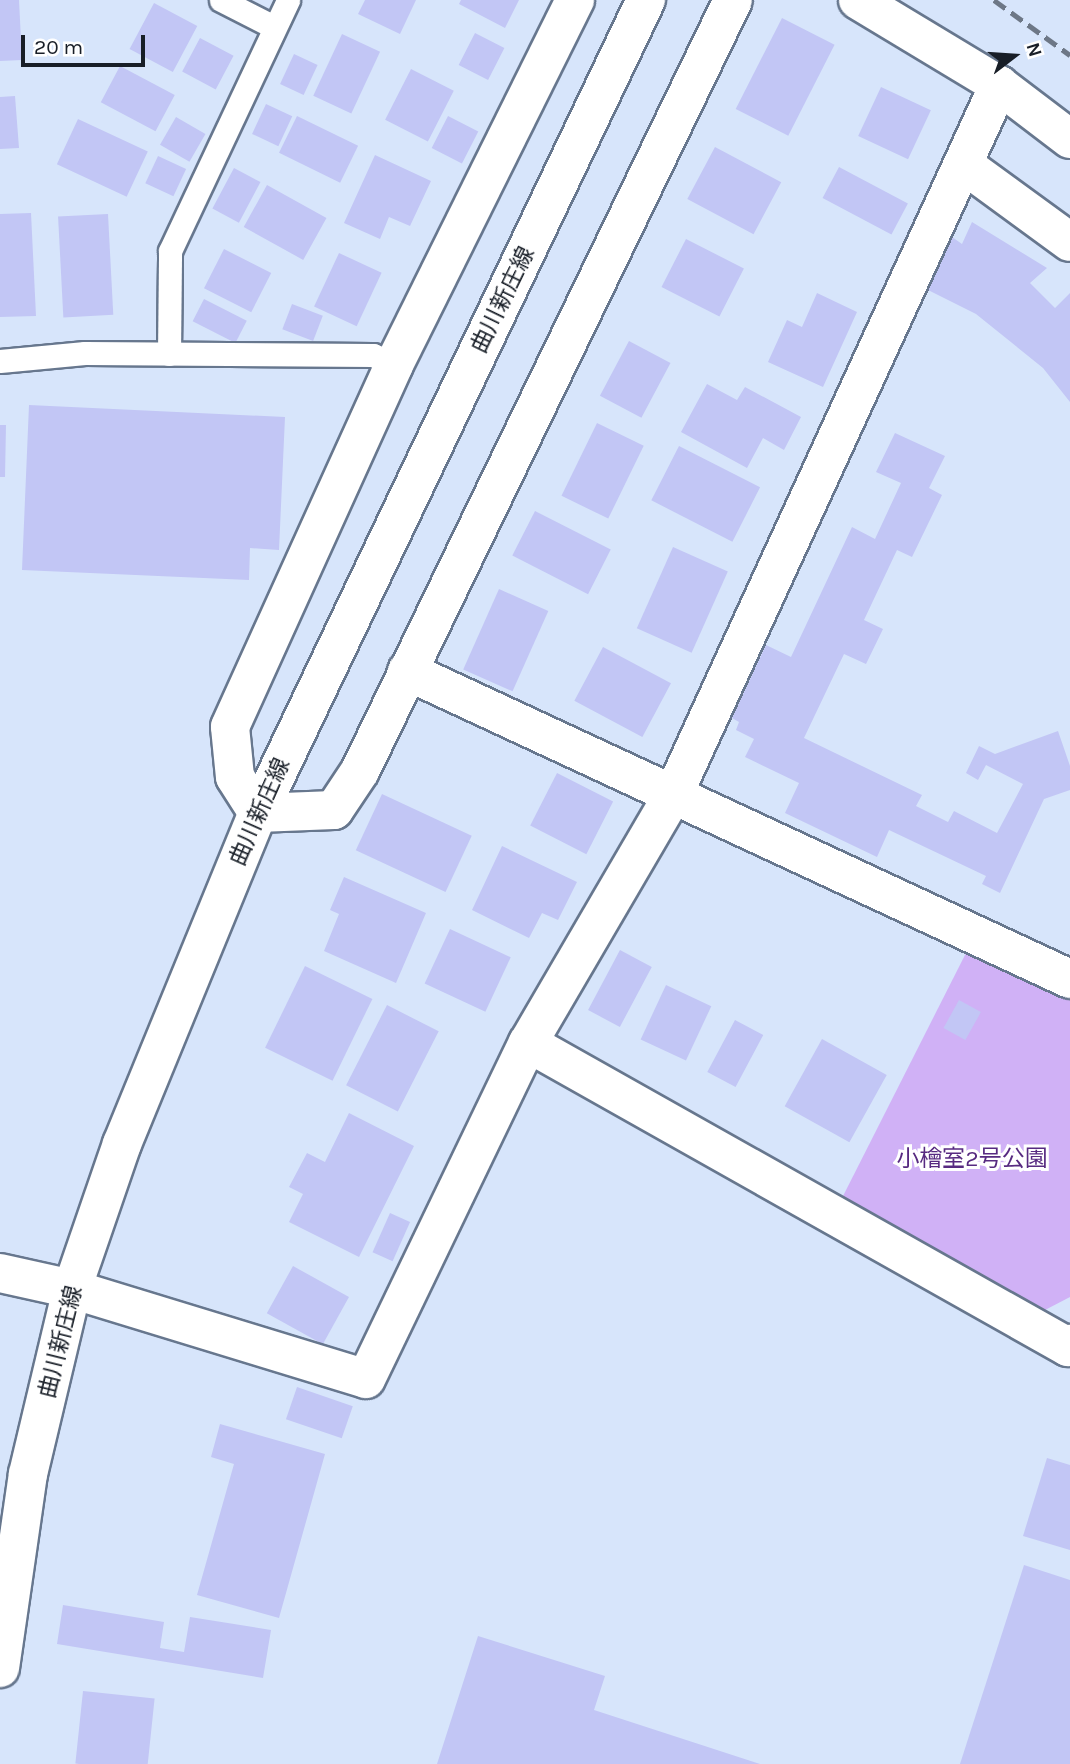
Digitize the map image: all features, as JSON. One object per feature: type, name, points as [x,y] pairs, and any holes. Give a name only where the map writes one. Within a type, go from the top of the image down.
[{"type":"street","points":[[575,0],[394,365],[230,727],[235,777],[258,813],[334,810],[360,771],[733,0]]},
{"type":"street","name":"曲川新庄線","points":[[0,1668],[28,1474],[72,1289],[122,1144],[258,813],[646,0]]},
{"type":"street","points":[[858,0],[999,85],[1070,139]]},
{"type":"street","points":[[0,1273],[72,1289],[366,1379],[528,1043],[674,793],[999,85]]},
{"type":"street","points":[[963,164],[1070,242]]},
{"type":"street","points":[[407,671],[1070,979]]},
{"type":"street","points":[[528,1043],[1068,1347],[1070,1344]]},
{"type":"lane","points":[[221,0],[274,27]]},
{"type":"lane","points":[[169,354],[170,251],[288,0]]},
{"type":"lane","points":[[0,361],[85,353],[373,355],[394,365]]},
{"type":"green space","name":"小檜室2号公園","points":[[966,953],[1070,1000],[1070,1297],[1045,1310],[840,1202]]},
{"type":"building","points":[[0,0],[19,0],[22,60],[0,61]]},
{"type":"building","points":[[365,0],[416,0],[400,34],[358,14]]},
{"type":"building","points":[[461,0],[519,0],[505,28],[459,4]]},
{"type":"building","points":[[154,3],[197,26],[173,72],[130,49]]},
{"type":"building","points":[[782,18],[835,45],[788,136],[736,109]]},
{"type":"building","points":[[475,33],[504,48],[488,80],[459,65]]},
{"type":"building","points":[[342,34],[380,52],[351,113],[313,96]]},
{"type":"building","points":[[200,38],[234,56],[216,89],[182,72]]},
{"type":"building","points":[[294,54],[318,65],[304,95],[280,84]]},
{"type":"building","points":[[120,66],[175,95],[155,131],[101,102]]},
{"type":"building","points":[[411,69],[454,91],[428,142],[385,120]]},
{"type":"building","points":[[881,87],[931,110],[908,159],[858,136]]},
{"type":"building","points":[[15,96],[19,148],[0,149],[0,97]]},
{"type":"building","points":[[266,104],[292,116],[278,146],[252,134]]},
{"type":"building","points":[[297,116],[358,146],[340,183],[279,153]]},
{"type":"building","points":[[448,116],[478,131],[462,164],[432,148]]},
{"type":"building","points":[[176,117],[205,134],[189,162],[160,145]]},
{"type":"building","points":[[78,119],[148,152],[127,197],[57,164]]},
{"type":"building","points":[[715,147],[781,182],[754,234],[687,199]]},
{"type":"building","points":[[375,155],[431,181],[410,226],[389,217],[380,239],[344,223]]},
{"type":"building","points":[[158,156],[186,169],[173,196],[145,183]]},
{"type":"building","points":[[839,167],[908,204],[891,235],[823,198]]},
{"type":"building","points":[[234,168],[260,182],[239,223],[212,209]]},
{"type":"building","points":[[267,185],[326,218],[303,260],[244,227]]},
{"type":"building","points":[[31,213],[36,316],[0,317],[0,214]]},
{"type":"building","points":[[108,214],[113,315],[63,317],[58,217]]},
{"type":"building","points":[[972,222],[1047,268],[1030,283],[1055,308],[1070,293],[1070,402],[1043,368],[976,314],[928,290],[952,237],[962,244]]},
{"type":"building","points":[[686,239],[744,269],[719,317],[661,287]]},
{"type":"building","points":[[224,249],[271,273],[251,312],[204,288]]},
{"type":"building","points":[[339,253],[382,273],[357,326],[314,306]]},
{"type":"building","points":[[817,293],[857,312],[823,387],[768,362],[787,320],[802,327]]},
{"type":"building","points":[[204,299],[247,321],[235,343],[193,321]]},
{"type":"building","points":[[292,304],[323,316],[313,341],[282,329]]},
{"type":"building","points":[[629,341],[670,363],[641,418],[600,396]]},
{"type":"building","points":[[707,384],[737,400],[745,387],[801,417],[784,450],[763,438],[747,468],[681,432]]},
{"type":"building","points":[[29,405],[285,417],[279,550],[250,548],[249,580],[22,570]]},
{"type":"building","points":[[597,423],[644,446],[608,519],[561,496]]},
{"type":"building","points":[[0,425],[6,425],[5,477],[0,477]]},
{"type":"building","points":[[895,433],[945,456],[929,488],[942,495],[912,557],[897,550],[864,620],[883,629],[866,664],[844,654],[804,738],[922,795],[916,806],[948,822],[954,811],[997,833],[1023,784],[986,765],[978,780],[966,773],[979,746],[995,754],[1058,731],[1070,766],[1070,790],[1044,799],[1000,893],[982,884],[986,876],[889,830],[877,857],[785,813],[799,783],[745,757],[754,739],[736,730],[739,722],[732,718],[766,645],[791,657],[852,527],[875,539],[901,483],[876,472]]},
{"type":"building","points":[[679,446],[760,487],[732,542],[651,500]]},
{"type":"building","points":[[535,511],[611,550],[588,594],[512,556]]},
{"type":"building","points":[[673,547],[728,571],[692,653],[637,628]]},
{"type":"building","points":[[499,589],[548,611],[513,691],[463,669]]},
{"type":"building","points":[[603,647],[671,683],[642,737],[574,701]]},
{"type":"building","points":[[557,773],[613,802],[586,854],[530,826]]},
{"type":"building","points":[[382,794],[472,836],[446,892],[356,850]]},
{"type":"building","points":[[502,846],[577,882],[558,920],[542,913],[529,938],[472,910]]},
{"type":"building","points":[[344,877],[426,913],[396,983],[324,951],[339,914],[330,910]]},
{"type":"building","points":[[450,929],[511,957],[485,1012],[425,983]]},
{"type":"building","points":[[620,950],[652,967],[620,1027],[588,1010]]},
{"type":"building","points":[[305,966],[372,999],[333,1081],[265,1048]]},
{"type":"building","points":[[666,985],[711,1006],[686,1061],[641,1039]]},
{"type":"building","points":[[959,1000],[981,1012],[965,1040],[943,1028]]},
{"type":"building","points":[[387,1005],[439,1031],[398,1112],[346,1085]]},
{"type":"building","points":[[735,1020],[763,1035],[736,1087],[707,1072]]},
{"type":"building","points":[[822,1039],[887,1075],[849,1142],[785,1106]]},
{"type":"building","points":[[349,1113],[414,1146],[359,1257],[289,1222],[303,1194],[289,1187],[307,1153],[325,1162]]},
{"type":"building","points":[[390,1213],[410,1222],[393,1261],[373,1252]]},
{"type":"building","points":[[293,1266],[349,1297],[323,1344],[267,1313]]},
{"type":"building","points":[[297,1387],[353,1406],[342,1438],[286,1419]]},
{"type":"building","points":[[220,1424],[325,1454],[279,1618],[197,1595],[234,1464],[211,1457]]},
{"type":"building","points":[[1047,1458],[1070,1465],[1070,1550],[1023,1536]]},
{"type":"building","points":[[1024,1565],[1070,1580],[1070,1764],[960,1764]]},
{"type":"building","points":[[63,1605],[164,1622],[160,1648],[184,1652],[190,1617],[271,1630],[263,1678],[57,1644]]},
{"type":"building","points":[[478,1636],[605,1676],[594,1710],[760,1764],[437,1764]]},
{"type":"building","points":[[83,1691],[155,1699],[148,1764],[75,1764]]},
{"type":"railway","points":[[994,0],[1070,55]]}]
